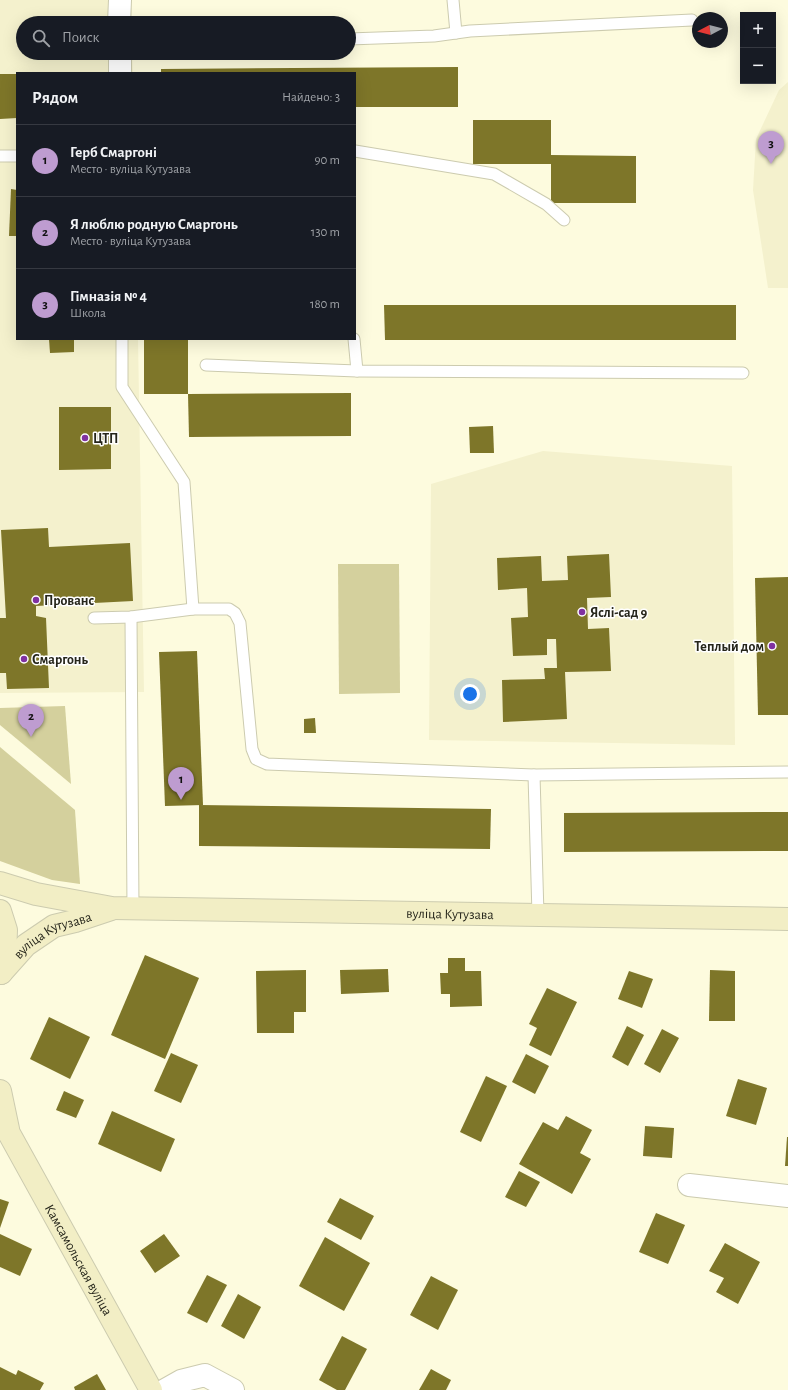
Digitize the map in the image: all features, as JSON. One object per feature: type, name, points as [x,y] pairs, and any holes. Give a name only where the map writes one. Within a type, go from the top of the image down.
[{"type":"main road","name":"вуліца Кутузава","points":[[0,883],[36,894],[122,909],[788,919]]},
{"type":"main road","name":"вуліца Кутузава","points":[[0,974],[26,945],[54,926],[122,909]]},
{"type":"main road","points":[[0,911],[6,930],[5,955],[0,974]]},
{"type":"main road","name":"Камсамольская вуліца","points":[[0,1091],[4,1123],[151,1390]]},
{"type":"street","points":[[120,0],[120,16]]},
{"type":"street","points":[[120,60],[120,72]]},
{"type":"street","points":[[689,1185],[788,1196]]},
{"type":"street","points":[[165,1390],[181,1381],[205,1375],[233,1390]]},
{"type":"lane","points":[[453,0],[456,33]]},
{"type":"lane","points":[[356,39],[434,36],[456,33],[692,20]]},
{"type":"lane","points":[[356,151],[494,174],[546,204],[564,220]]},
{"type":"lane","points":[[0,156],[16,156]]},
{"type":"lane","points":[[122,340],[122,387],[184,482],[193,609]]},
{"type":"lane","points":[[354,340],[357,371]]},
{"type":"lane","points":[[206,365],[357,371],[743,373]]},
{"type":"lane","points":[[94,618],[131,617],[193,609],[229,609],[235,613],[240,624],[252,749],[256,759],[267,764],[534,775],[788,772]]},
{"type":"lane","points":[[122,909],[131,617]]},
{"type":"lane","points":[[534,775],[538,915]]},
{"type":"shaded area","points":[[0,0],[131,0],[132,16],[16,16],[16,60],[132,60],[133,72],[16,72],[16,340],[138,340],[144,692],[0,693]]},
{"type":"shaded area","points":[[788,82],[788,288],[768,288],[753,190],[756,139],[779,90]]},
{"type":"shaded area","name":"Яслі-сад 9","points":[[543,451],[732,466],[735,745],[429,740],[431,484]]},
{"type":"shaded area","points":[[338,564],[399,564],[400,693],[339,694]]},
{"type":"shaded area","points":[[65,706],[71,784],[0,725],[0,708]]},
{"type":"shaded area","points":[[0,747],[75,810],[80,884],[52,880],[0,861]]},
{"type":"building","points":[[458,67],[458,107],[356,107],[356,72],[161,72],[161,69]]},
{"type":"building","points":[[0,74],[16,74],[16,118],[0,119]]},
{"type":"building","points":[[473,120],[551,120],[551,155],[636,156],[636,203],[551,203],[551,164],[473,164]]},
{"type":"building","points":[[11,189],[16,190],[16,236],[9,236]]},
{"type":"building","points":[[384,305],[736,305],[736,340],[385,340]]},
{"type":"building","points":[[49,340],[74,340],[74,352],[50,353]]},
{"type":"building","points":[[144,340],[188,340],[188,394],[144,394]]},
{"type":"building","points":[[351,393],[351,436],[189,437],[188,394]]},
{"type":"building","name":"ЦТП","points":[[59,407],[111,407],[111,469],[59,470]]},
{"type":"building","points":[[493,426],[494,453],[470,453],[469,427]]},
{"type":"building","points":[[48,528],[49,547],[130,543],[133,601],[36,606],[36,616],[46,618],[49,688],[7,689],[6,673],[0,673],[0,618],[6,618],[1,530]]},
{"type":"building","points":[[609,554],[611,597],[587,598],[588,629],[609,628],[611,671],[565,672],[567,719],[503,722],[502,680],[545,679],[544,668],[557,668],[556,639],[547,639],[547,655],[513,656],[511,618],[528,617],[527,588],[498,590],[497,558],[541,556],[542,581],[568,580],[567,556]]},
{"type":"building","name":"Теплый дом","points":[[788,577],[788,715],[758,715],[755,578]]},
{"type":"building","points":[[197,651],[203,805],[165,806],[159,652]]},
{"type":"building","points":[[315,718],[316,733],[304,733],[304,719]]},
{"type":"building","points":[[199,805],[491,809],[490,849],[199,846]]},
{"type":"building","points":[[788,812],[788,851],[564,852],[564,813]]},
{"type":"building","points":[[145,955],[199,978],[165,1059],[111,1035]]},
{"type":"building","points":[[448,958],[465,958],[465,971],[481,971],[482,1006],[450,1007],[450,994],[441,994],[440,973],[448,973]]},
{"type":"building","points":[[388,969],[389,992],[341,994],[340,970]]},
{"type":"building","points":[[306,970],[306,1012],[294,1012],[294,1033],[257,1033],[256,971]]},
{"type":"building","points":[[710,970],[735,971],[735,1021],[709,1021]]},
{"type":"building","points":[[629,971],[653,979],[642,1008],[618,999]]},
{"type":"building","points":[[547,988],[577,1002],[551,1056],[529,1045],[537,1028],[529,1024]]},
{"type":"building","points":[[49,1017],[90,1037],[70,1079],[30,1059]]},
{"type":"building","points":[[627,1026],[644,1035],[628,1066],[612,1057]]},
{"type":"building","points":[[662,1029],[679,1038],[660,1073],[644,1064]]},
{"type":"building","points":[[171,1053],[198,1065],[181,1103],[154,1091]]},
{"type":"building","points":[[526,1054],[549,1066],[535,1094],[512,1082]]},
{"type":"building","points":[[486,1076],[507,1086],[481,1142],[460,1132]]},
{"type":"building","points":[[738,1079],[767,1088],[756,1125],[726,1116]]},
{"type":"building","points":[[64,1091],[84,1100],[76,1118],[56,1110]]},
{"type":"building","points":[[112,1111],[175,1139],[161,1172],[98,1144]]},
{"type":"building","points":[[566,1116],[592,1130],[580,1153],[591,1159],[572,1194],[519,1164],[543,1122],[558,1130]]},
{"type":"building","points":[[645,1126],[674,1128],[672,1158],[643,1156]]},
{"type":"building","points":[[787,1137],[788,1166],[785,1166]]},
{"type":"building","points":[[519,1171],[540,1182],[526,1207],[505,1197]]},
{"type":"building","points":[[340,1198],[374,1216],[361,1240],[327,1222]]},
{"type":"building","points":[[0,1199],[9,1202],[0,1228]]},
{"type":"building","points":[[656,1213],[685,1225],[668,1264],[639,1252]]},
{"type":"building","points":[[0,1234],[32,1249],[20,1276],[0,1267]]},
{"type":"building","points":[[164,1234],[180,1256],[155,1273],[140,1251]]},
{"type":"building","points":[[325,1237],[370,1263],[344,1311],[299,1286]]},
{"type":"building","points":[[725,1243],[760,1262],[738,1304],[716,1292],[724,1278],[709,1271]]},
{"type":"building","points":[[207,1275],[227,1285],[207,1323],[187,1313]]},
{"type":"building","points":[[431,1276],[458,1290],[438,1330],[410,1315]]},
{"type":"building","points":[[238,1294],[261,1307],[244,1339],[221,1326]]},
{"type":"building","points":[[342,1336],[367,1349],[345,1390],[337,1390],[319,1380]]},
{"type":"building","points":[[0,1367],[16,1375],[18,1370],[44,1383],[40,1390],[0,1390]]},
{"type":"building","points":[[431,1369],[451,1380],[446,1390],[419,1390]]},
{"type":"building","points":[[97,1374],[106,1390],[75,1390],[74,1387]]},
{"type":"place","name":"Гімназія № 4","points":[[771,164]]},
{"type":"place","name":"ЦТП","points":[[85,438]]},
{"type":"place","name":"Прованс","points":[[36,600]]},
{"type":"place","name":"Яслі-сад 9","points":[[582,612]]},
{"type":"place","name":"Теплый дом","points":[[772,646]]},
{"type":"place","name":"Смаргонь","points":[[24,659]]},
{"type":"place","name":"Я люблю родную Смаргонь","points":[[31,737]]},
{"type":"place","name":"Герб Смаргоні","points":[[181,800]]}]
